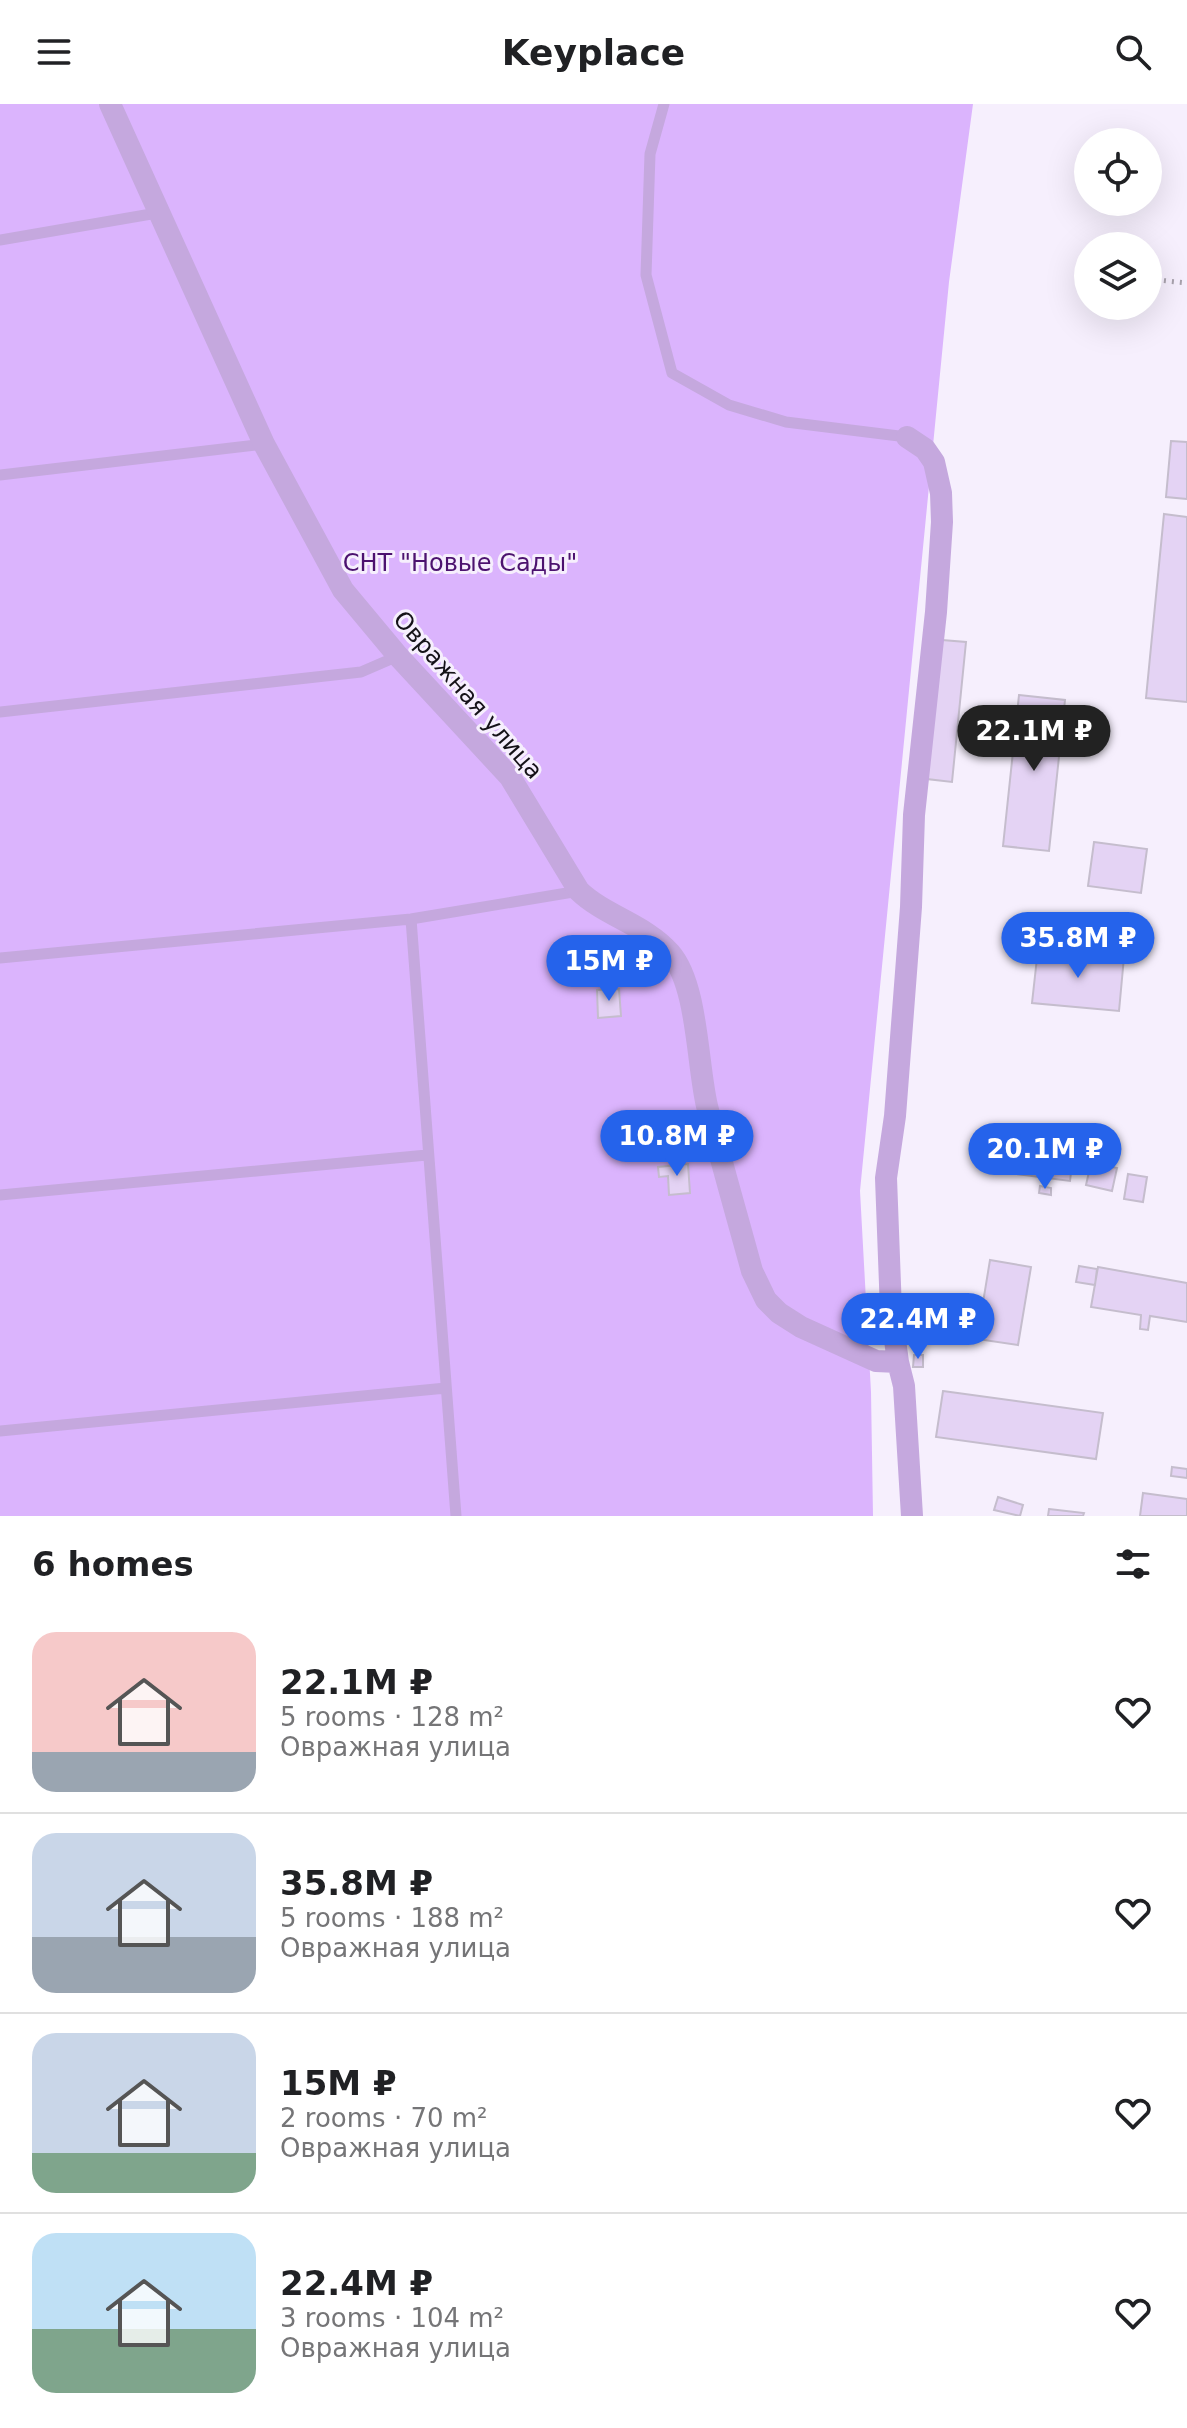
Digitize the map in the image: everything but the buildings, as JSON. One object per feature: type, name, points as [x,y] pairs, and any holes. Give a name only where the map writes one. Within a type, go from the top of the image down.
[{"type":"street","name":"Овражная улица","points":[[110,104],[264,444],[343,590],[398,656],[510,777],[579,891],[590,901],[652,938],[670,953],[679,967],[692,1012],[699,1070],[711,1120],[752,1271],[766,1300],[801,1327],[876,1361],[898,1362]]},
{"type":"street","points":[[907,437],[925,449],[934,462],[941,493],[942,522],[936,612],[914,815],[911,907],[895,1116],[886,1178],[891,1311],[904,1386],[912,1516]]},
{"type":"lane","points":[[664,104],[650,154],[646,275],[672,373],[729,405],[786,422],[907,437]]},
{"type":"lane","points":[[0,240],[157,213]]},
{"type":"lane","points":[[0,475],[264,444]]},
{"type":"lane","points":[[0,712],[361,672],[398,656]]},
{"type":"lane","points":[[0,958],[411,919],[579,891]]},
{"type":"lane","points":[[411,919],[456,1516]]},
{"type":"lane","points":[[0,1195],[427,1155]]},
{"type":"lane","points":[[0,1431],[446,1388]]},
{"type":"path","points":[[1162,280],[1187,283]]},
{"type":"green space","name":"СНТ \"Новые Сады\"","points":[[0,104],[973,104],[949,282],[860,1191],[871,1392],[873,1516],[0,1516]]}]
